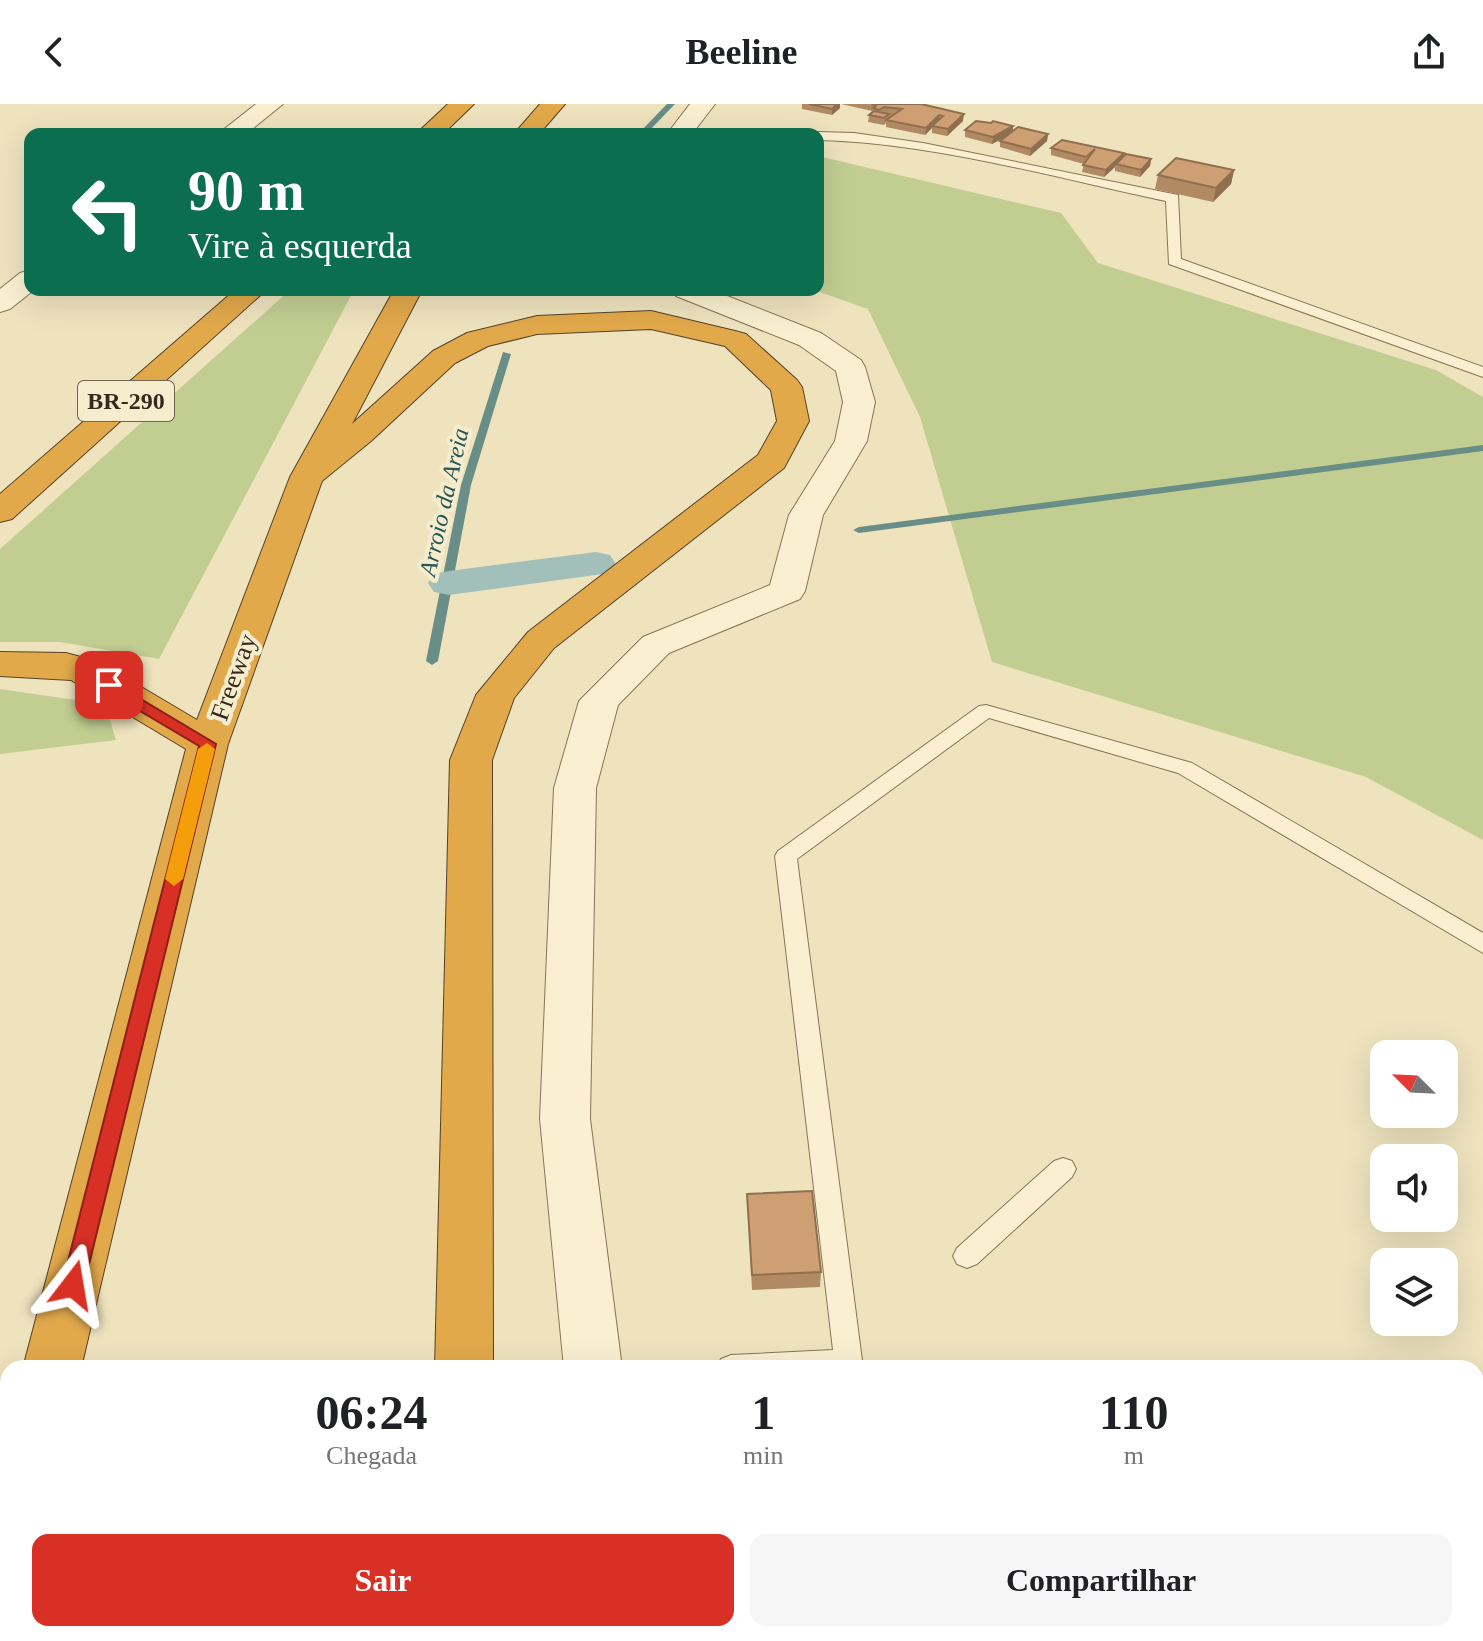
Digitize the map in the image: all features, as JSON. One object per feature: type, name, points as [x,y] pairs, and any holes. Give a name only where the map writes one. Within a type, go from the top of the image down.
[{"type":"highway","points":[[435,128],[462,104]]},
{"type":"highway","points":[[531,128],[553,104]]},
{"type":"highway","name":"BR-290","points":[[0,512],[245,296]]},
{"type":"highway","name":"Freeway","points":[[54,1360],[208,744],[307,477],[405,296]]},
{"type":"highway","points":[[307,477],[360,434],[444,357],[478,339],[537,325],[651,320],[735,340],[786,387],[793,421],[772,461],[541,640],[496,695],[471,760],[464,1360]]},
{"type":"highway","points":[[0,664],[66,665],[85,671],[208,744]]},
{"type":"street","points":[[238,128],[271,104]]},
{"type":"street","points":[[684,128],[703,104]]},
{"type":"street","points":[[0,303],[24,284]]},
{"type":"street","points":[[592,1360],[565,1119],[575,788],[599,701],[656,645],[787,591],[806,515],[851,441],[859,402],[850,367],[810,339],[701,296]]},
{"type":"lane","points":[[824,136],[854,137],[923,147],[1173,198],[1174,261],[1483,372]]},
{"type":"lane","points":[[848,1360],[786,856],[986,711],[1185,768],[1483,944]]},
{"type":"lane","points":[[967,1256],[1063,1169]]},
{"type":"green space","points":[[824,157],[1061,213],[1098,263],[1436,370],[1483,397],[1483,840],[1366,777],[992,662],[920,417],[868,309],[824,294]]},
{"type":"green space","points":[[283,296],[351,296],[159,659],[60,642],[0,642],[0,549]]},
{"type":"green space","points":[[0,689],[76,700],[110,720],[116,740],[0,754]]},
{"type":"building","points":[[809,104],[837,104],[832,109]]},
{"type":"building","points":[[872,104],[921,104],[964,114],[948,129],[932,126],[943,116],[939,115],[926,128],[886,120],[902,109],[884,107],[879,110]]},
{"type":"building","points":[[874,111],[889,114],[884,118],[869,115]]},
{"type":"building","points":[[976,121],[1013,126],[993,137],[965,130]]},
{"type":"building","points":[[1018,127],[1048,134],[1031,149],[1000,141]]},
{"type":"building","points":[[1062,140],[1124,153],[1106,170],[1083,165],[1095,149],[1086,157],[1051,148]]},
{"type":"building","points":[[1126,154],[1151,159],[1141,170],[1116,164]]},
{"type":"building","points":[[1176,158],[1234,170],[1216,188],[1158,175]]},
{"type":"building","points":[[812,1191],[821,1272],[752,1275],[747,1194]]},
{"type":"waterway","name":"Arroio da Areia","points":[[648,128],[671,104]]},
{"type":"waterway","name":"Arroio da Areia","points":[[432,661],[466,485],[506,354]]},
{"type":"waterway","points":[[859,530],[1483,448]]},
{"type":"waterway","points":[[449,583],[596,564]]},
{"type":"slow traffic","points":[[174,879],[207,749]]},
{"type":"route","points":[[73,1285],[208,744],[109,685]]}]
